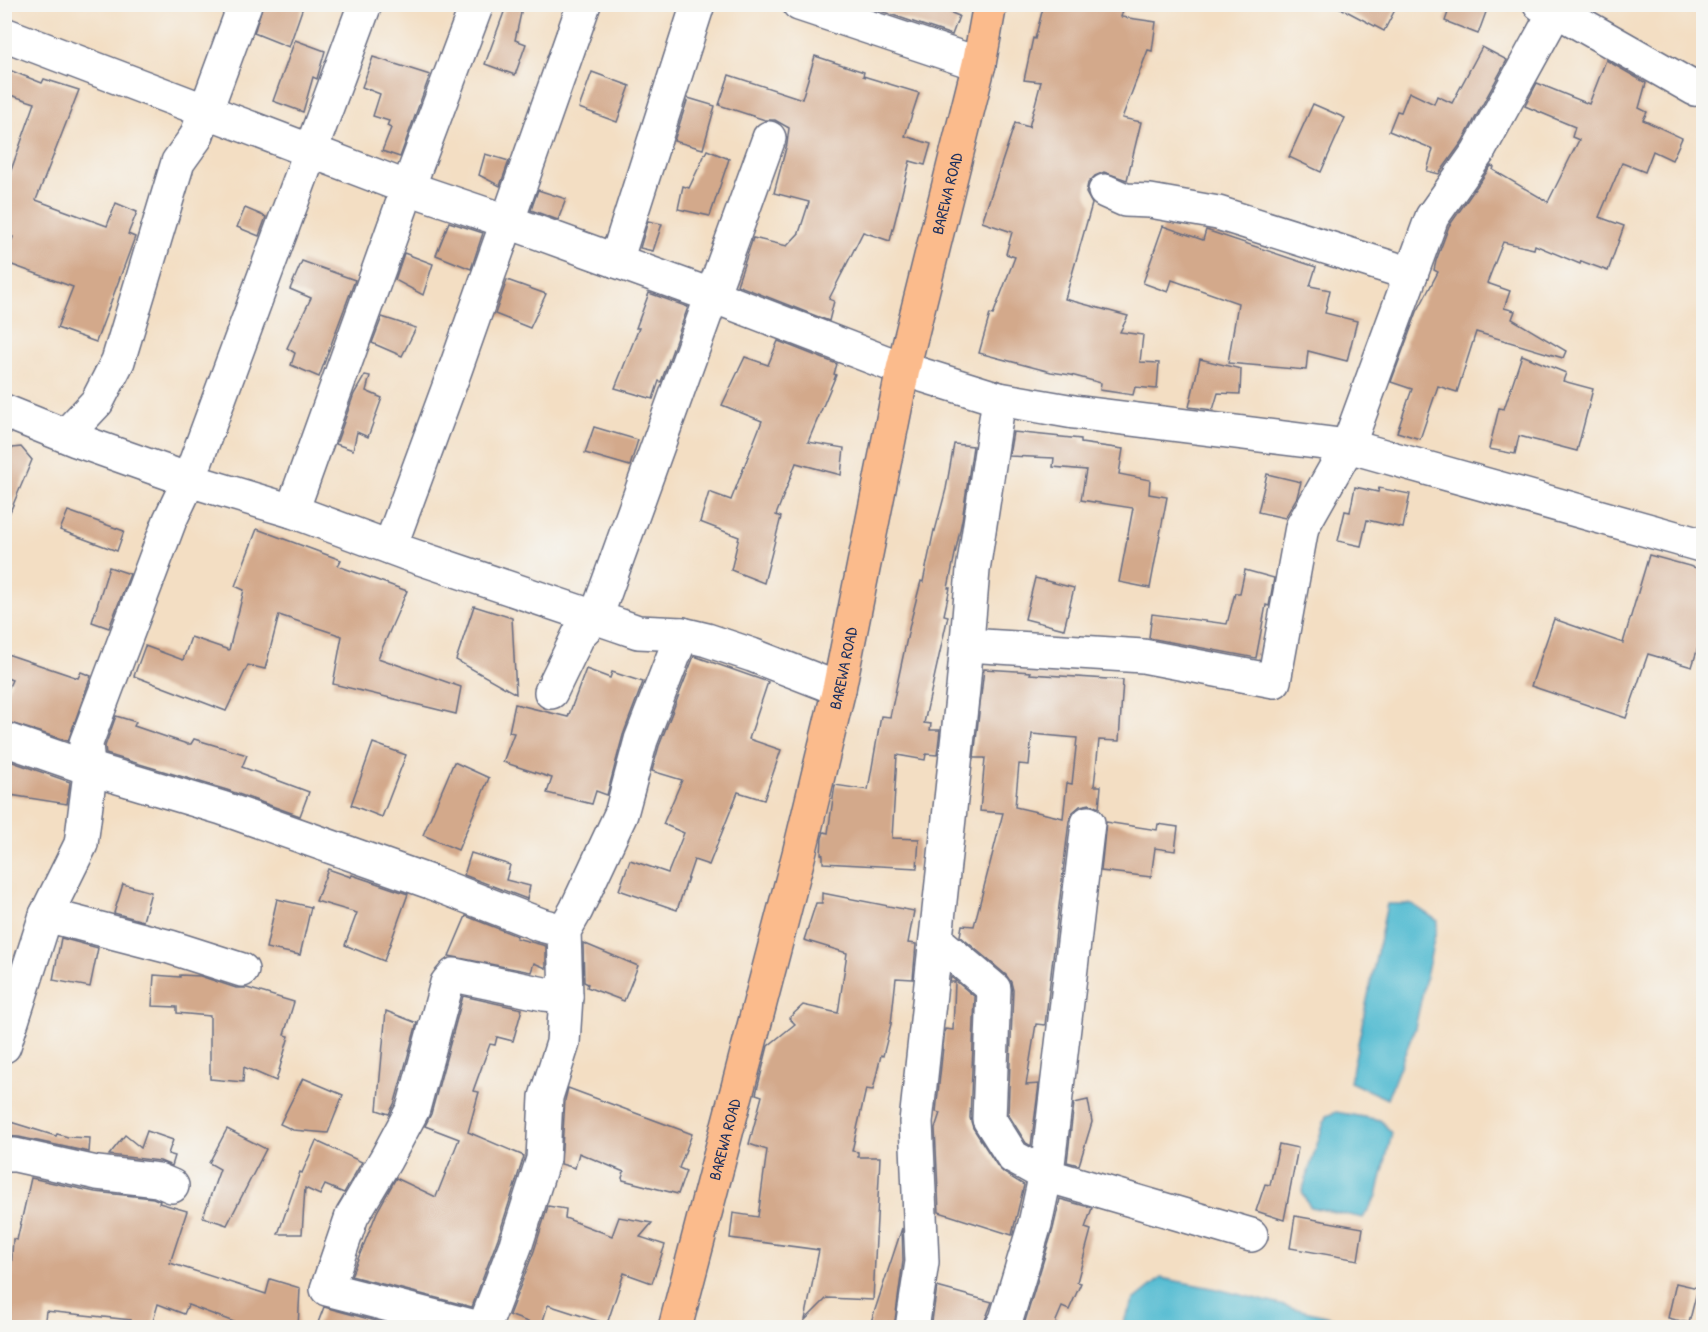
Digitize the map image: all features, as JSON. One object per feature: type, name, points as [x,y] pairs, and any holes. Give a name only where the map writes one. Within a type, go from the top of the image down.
[{"type":"main road","name":"BAREWA ROAD","points":[[675,1328],[799,854],[839,689],[903,369],[979,64],[990,4]]},
{"type":"street","points":[[66,435],[97,402],[118,361],[178,162],[196,137],[245,4]]},
{"type":"street","points":[[4,1046],[46,915],[81,844],[89,781],[86,742],[166,532],[189,480],[365,4]]},
{"type":"street","points":[[292,511],[477,4]]},
{"type":"street","points":[[390,547],[584,4]]},
{"type":"street","points":[[616,261],[698,4]]},
{"type":"street","points":[[800,4],[836,10],[979,64]]},
{"type":"street","points":[[967,645],[1143,656],[1274,681],[1302,527],[1348,446],[1432,218],[1478,152],[1548,7],[1695,89],[1704,84]]},
{"type":"street","points":[[4,34],[408,188],[713,296],[903,369],[999,399],[1074,412],[1348,446],[1704,546]]},
{"type":"street","points":[[551,692],[579,634],[596,617],[769,138]]},
{"type":"street","points":[[1105,191],[1125,200],[1150,201],[1218,213],[1411,274]]},
{"type":"street","points":[[912,1328],[922,1262],[916,1122],[973,570],[999,399]]},
{"type":"street","points":[[4,411],[76,440],[189,480],[292,511],[638,632],[682,634],[752,655],[839,689]]},
{"type":"street","points":[[484,1328],[516,1244],[543,1159],[546,1096],[563,1043],[566,996],[564,931],[621,813],[641,740],[682,634]]},
{"type":"street","points":[[4,739],[88,768],[222,808],[430,882],[541,926],[564,931]]},
{"type":"street","points":[[1001,1328],[1006,1320],[1035,1224],[1046,1175],[1088,823]]},
{"type":"street","points":[[46,915],[170,947],[242,970]]},
{"type":"street","points":[[936,940],[994,989],[989,1119],[1013,1157],[1046,1175],[1251,1235]]},
{"type":"street","points":[[479,1328],[327,1289],[352,1216],[413,1109],[447,983],[454,975],[544,994],[566,996]]},
{"type":"street","points":[[4,1155],[15,1155],[97,1173],[158,1180],[172,1186]]},
{"type":"water","points":[[1387,904],[1412,904],[1438,921],[1415,1028],[1387,1099],[1350,1082]]},
{"type":"water","points":[[1336,1112],[1380,1120],[1392,1133],[1377,1196],[1363,1218],[1310,1207],[1302,1192],[1326,1116]]},
{"type":"water","points":[[1161,1278],[1217,1289],[1369,1327],[1121,1327],[1134,1300]]},
{"type":"building","points":[[263,4],[304,4],[289,47],[254,33]]},
{"type":"building","points":[[507,4],[523,4],[515,40],[526,44],[515,75],[485,64]]},
{"type":"building","points":[[860,4],[929,4],[959,16],[952,35]]},
{"type":"building","points":[[1044,4],[1125,4],[1121,17],[1156,22],[1152,51],[1148,50],[1122,118],[1141,122],[1127,180],[1104,172],[1095,176],[1088,183],[1086,193],[1092,204],[1065,299],[1128,316],[1120,332],[1143,335],[1140,362],[1159,363],[1157,389],[1135,387],[1133,395],[1100,390],[1101,383],[979,353],[990,314],[993,315],[1015,257],[1006,254],[1012,232],[982,222],[1015,123],[1029,127],[1041,82],[1024,80],[1033,38],[1035,39]]},
{"type":"building","points":[[1333,4],[1398,4],[1384,31]]},
{"type":"building","points":[[1451,4],[1489,4],[1478,34],[1445,21]]},
{"type":"building","points":[[295,40],[325,51],[317,79],[313,77],[303,112],[273,101]]},
{"type":"building","points":[[1482,47],[1507,60],[1462,142],[1439,174],[1427,171],[1433,149],[1389,131],[1397,111],[1401,112],[1409,92],[1434,104],[1437,96],[1452,103]]},
{"type":"building","points":[[815,56],[864,72],[863,76],[919,93],[905,136],[931,144],[925,165],[910,161],[890,241],[863,232],[829,299],[834,301],[829,321],[737,285],[753,238],[787,246],[799,233],[809,202],[774,193],[789,128],[775,120],[765,120],[719,105],[729,75],[802,99]]},
{"type":"building","points":[[373,57],[430,75],[400,157],[382,151],[391,128],[387,126],[389,121],[373,116],[380,94],[362,87]]},
{"type":"building","points":[[1606,60],[1646,83],[1639,108],[1647,112],[1643,120],[1682,138],[1672,160],[1653,151],[1645,172],[1622,163],[1599,217],[1624,226],[1608,271],[1581,261],[1580,264],[1535,245],[1534,249],[1503,242],[1487,283],[1510,291],[1504,308],[1515,311],[1512,319],[1566,351],[1563,358],[1476,332],[1457,392],[1438,386],[1420,439],[1397,432],[1412,389],[1391,382],[1417,312],[1438,272],[1434,270],[1436,261],[1449,226],[1491,166],[1494,167],[1493,170],[1548,202],[1579,140],[1572,137],[1575,127],[1525,106],[1537,83],[1589,104]]},
{"type":"building","points":[[4,68],[42,83],[44,79],[79,90],[36,200],[107,226],[116,203],[137,212],[128,234],[135,237],[96,342],[57,328],[73,287],[4,262],[13,237],[4,234],[4,221],[11,203],[4,201],[4,190],[35,103],[4,93]]},
{"type":"building","points":[[592,72],[630,86],[617,122],[579,108]]},
{"type":"building","points":[[688,98],[715,106],[703,149],[674,141]]},
{"type":"building","points":[[1313,104],[1345,118],[1321,172],[1289,157]]},
{"type":"building","points":[[707,150],[729,159],[710,216],[678,209],[683,186],[689,188]]},
{"type":"building","points":[[485,154],[509,161],[500,186],[479,175]]},
{"type":"building","points":[[538,190],[566,199],[558,220],[531,210]]},
{"type":"building","points":[[245,208],[266,217],[259,236],[237,227]]},
{"type":"building","points":[[648,221],[662,224],[653,251],[640,248]]},
{"type":"building","points":[[449,222],[483,233],[471,269],[436,255]]},
{"type":"building","points":[[1163,226],[1203,240],[1206,230],[1316,267],[1310,286],[1330,290],[1325,313],[1357,321],[1347,361],[1308,351],[1306,370],[1228,363],[1238,303],[1172,280],[1168,292],[1143,283]]},
{"type":"building","points":[[404,253],[433,264],[423,295],[395,280]]},
{"type":"building","points":[[302,261],[355,280],[319,377],[291,365],[295,353],[287,348],[311,298],[290,289]]},
{"type":"building","points":[[507,280],[546,294],[530,328],[495,314]]},
{"type":"building","points":[[649,293],[688,307],[653,399],[615,388],[639,328],[636,328]]},
{"type":"building","points":[[382,317],[416,328],[402,356],[372,343]]},
{"type":"building","points":[[778,341],[837,364],[834,374],[836,375],[808,442],[844,448],[841,475],[796,463],[776,515],[781,517],[764,583],[731,570],[739,537],[700,522],[709,492],[731,500],[762,421],[722,405],[745,357],[768,365]]},
{"type":"building","points":[[1522,355],[1566,373],[1563,381],[1593,389],[1577,451],[1519,436],[1515,454],[1489,449],[1499,408],[1504,409]]},
{"type":"building","points":[[1200,359],[1241,369],[1240,394],[1218,393],[1213,410],[1189,407]]},
{"type":"building","points":[[365,375],[370,376],[366,391],[382,398],[368,437],[357,432],[353,450],[336,444],[354,394]]},
{"type":"building","points":[[594,427],[638,440],[630,466],[585,453]]},
{"type":"building","points":[[1013,432],[1081,439],[1081,443],[1123,449],[1119,474],[1150,480],[1149,494],[1167,497],[1150,588],[1119,582],[1133,508],[1081,500],[1086,470],[1053,467],[1054,458],[1009,456]]},
{"type":"building","points":[[954,444],[973,446],[944,615],[948,616],[924,723],[931,724],[930,730],[940,730],[937,755],[926,754],[925,760],[897,755],[892,838],[919,839],[917,868],[823,863],[822,838],[824,832],[828,833],[835,785],[868,790],[881,716],[890,717],[910,624],[946,489]]},
{"type":"building","points":[[21,447],[32,460],[4,526],[4,449]]},
{"type":"building","points":[[1267,474],[1301,482],[1297,497],[1285,518],[1258,512]]},
{"type":"building","points":[[1355,487],[1378,492],[1379,488],[1410,494],[1403,528],[1367,520],[1361,546],[1338,541],[1345,511],[1350,512]]},
{"type":"building","points":[[68,511],[124,531],[117,551],[60,530]]},
{"type":"building","points":[[257,529],[341,560],[338,566],[407,591],[378,658],[461,687],[456,714],[333,684],[342,636],[279,615],[265,669],[248,665],[226,711],[134,676],[145,646],[183,660],[191,637],[229,650],[244,590],[235,586]]},
{"type":"building","points":[[1649,555],[1704,570],[1704,628],[1692,667],[1648,654],[1626,718],[1531,686],[1554,619],[1623,643]]},
{"type":"building","points":[[109,567],[130,574],[109,628],[92,622]]},
{"type":"building","points":[[1245,570],[1274,578],[1269,606],[1266,605],[1256,658],[1149,638],[1152,614],[1227,624],[1235,593],[1240,593]]},
{"type":"building","points":[[1035,578],[1074,588],[1064,629],[1025,619]]},
{"type":"building","points":[[474,606],[512,618],[516,694],[456,660]]},
{"type":"building","points":[[4,653],[78,678],[81,672],[91,676],[68,741],[4,721],[4,698],[12,680],[4,677]]},
{"type":"building","points":[[694,656],[768,682],[749,739],[781,750],[764,800],[738,792],[709,865],[694,860],[677,910],[619,890],[630,860],[668,873],[684,833],[663,824],[682,780],[652,771],[659,746]]},
{"type":"building","points":[[586,669],[610,678],[612,672],[643,682],[623,735],[607,795],[596,791],[592,804],[547,793],[552,778],[503,762],[514,733],[509,732],[515,704],[568,717]]},
{"type":"building","points":[[984,669],[1123,680],[1119,741],[1099,740],[1094,786],[1101,786],[1099,808],[1090,804],[1080,806],[1073,812],[1069,821],[1045,1025],[1036,1024],[1026,1085],[1039,1084],[1031,1146],[1026,1143],[1008,1114],[1013,990],[1011,982],[1006,975],[960,936],[962,925],[974,926],[1003,813],[980,811],[985,758],[974,758]],"holes":[[[1032,734],[1077,738],[1072,784],[1067,783],[1063,818],[1015,807],[1019,764],[1029,765]]]},
{"type":"building","points":[[116,716],[136,722],[134,726],[187,744],[191,744],[194,739],[247,755],[242,767],[309,792],[300,816],[227,790],[106,754],[105,746]]},
{"type":"building","points":[[373,743],[406,755],[382,817],[351,805]]},
{"type":"building","points":[[7,760],[70,782],[67,804],[4,794]]},
{"type":"building","points":[[454,762],[489,778],[458,850],[423,835]]},
{"type":"building","points":[[1106,822],[1157,830],[1158,824],[1178,827],[1175,851],[1155,848],[1151,877],[1101,871]]},
{"type":"building","points":[[471,853],[510,865],[506,880],[530,886],[527,899],[464,875]]},
{"type":"building","points":[[328,869],[408,894],[384,961],[345,945],[357,913],[316,901]]},
{"type":"building","points":[[123,884],[151,892],[143,921],[114,913]]},
{"type":"building","points":[[822,893],[914,911],[908,943],[916,944],[913,979],[896,978],[891,1024],[883,1056],[881,1055],[873,1090],[866,1089],[852,1151],[858,1152],[858,1157],[880,1157],[873,1300],[827,1298],[805,1320],[819,1250],[730,1238],[733,1213],[758,1217],[767,1150],[749,1144],[762,1096],[756,1094],[768,1046],[795,1024],[789,1018],[803,1005],[838,1013],[847,953],[804,940],[816,903],[822,903]]},
{"type":"building","points":[[277,899],[311,907],[300,955],[266,948]]},
{"type":"building","points":[[466,916],[517,936],[516,938],[546,946],[546,968],[534,963],[531,972],[449,956]]},
{"type":"building","points":[[61,938],[98,948],[90,987],[53,980]]},
{"type":"building","points":[[583,943],[638,966],[624,1001],[587,987],[588,984],[584,982]]},
{"type":"building","points":[[154,975],[200,976],[236,988],[247,988],[294,1002],[284,1035],[289,1036],[276,1081],[244,1067],[243,1082],[210,1079],[210,1016],[177,1013],[177,1007],[152,1006]]},
{"type":"building","points":[[951,977],[975,997],[970,1118],[973,1128],[998,1167],[1024,1185],[1012,1235],[939,1212],[935,1128],[940,1113],[936,1112],[945,1029],[953,1030],[955,982],[950,982]]},
{"type":"building","points":[[463,996],[522,1009],[513,1041],[497,1037],[495,1045],[490,1044],[473,1091],[479,1092],[468,1132],[524,1156],[498,1238],[472,1307],[351,1276],[377,1212],[396,1178],[436,1197],[459,1139],[425,1126],[431,1114]]},
{"type":"building","points":[[386,1011],[417,1023],[395,1102],[389,1114],[377,1110]]},
{"type":"building","points":[[303,1078],[343,1095],[328,1133],[293,1130],[280,1124]]},
{"type":"building","points":[[568,1088],[692,1134],[679,1168],[686,1171],[678,1194],[623,1180],[624,1172],[579,1153],[575,1168],[561,1164],[565,1100]]},
{"type":"building","points":[[1088,1100],[1092,1122],[1079,1165],[1067,1162],[1074,1103]]},
{"type":"building","points":[[4,1120],[56,1136],[57,1134],[90,1138],[89,1152],[4,1136]]},
{"type":"building","points":[[227,1129],[266,1149],[227,1225],[203,1217],[220,1169],[209,1163]]},
{"type":"building","points":[[147,1131],[173,1140],[168,1154],[175,1156],[172,1166],[160,1161],[109,1155],[125,1135],[141,1148]]},
{"type":"building","points":[[316,1141],[362,1162],[344,1193],[325,1185],[320,1195],[305,1188],[302,1234],[278,1234],[300,1172],[302,1173]]},
{"type":"building","points":[[1279,1144],[1298,1148],[1284,1220],[1256,1211],[1265,1184],[1270,1185]]},
{"type":"building","points":[[31,1178],[95,1192],[153,1198],[160,1201],[159,1203],[187,1211],[170,1263],[266,1294],[270,1279],[300,1288],[298,1328],[250,1328],[188,1305],[184,1314],[158,1304],[151,1328],[129,1328],[131,1320],[46,1311],[44,1328],[7,1328],[11,1301],[7,1301],[13,1239],[17,1240]]},
{"type":"building","points":[[1060,1199],[1092,1208],[1085,1228],[1091,1230],[1077,1282],[1081,1283],[1069,1310],[1062,1307],[1056,1321],[1057,1328],[1023,1328],[1053,1229]]},
{"type":"building","points":[[548,1206],[566,1209],[565,1218],[612,1236],[619,1217],[652,1223],[640,1237],[665,1245],[652,1283],[624,1273],[607,1324],[548,1305],[541,1327],[509,1315],[534,1251]]},
{"type":"building","points":[[1295,1216],[1363,1228],[1358,1260],[1290,1248]]},
{"type":"building","points":[[902,1228],[903,1261],[894,1328],[869,1328]]},
{"type":"building","points":[[1676,1283],[1698,1288],[1689,1323],[1668,1318]]},
{"type":"building","points":[[937,1287],[992,1302],[982,1328],[931,1328]]},
{"type":"building","points":[[324,1307],[402,1328],[316,1328]]}]
